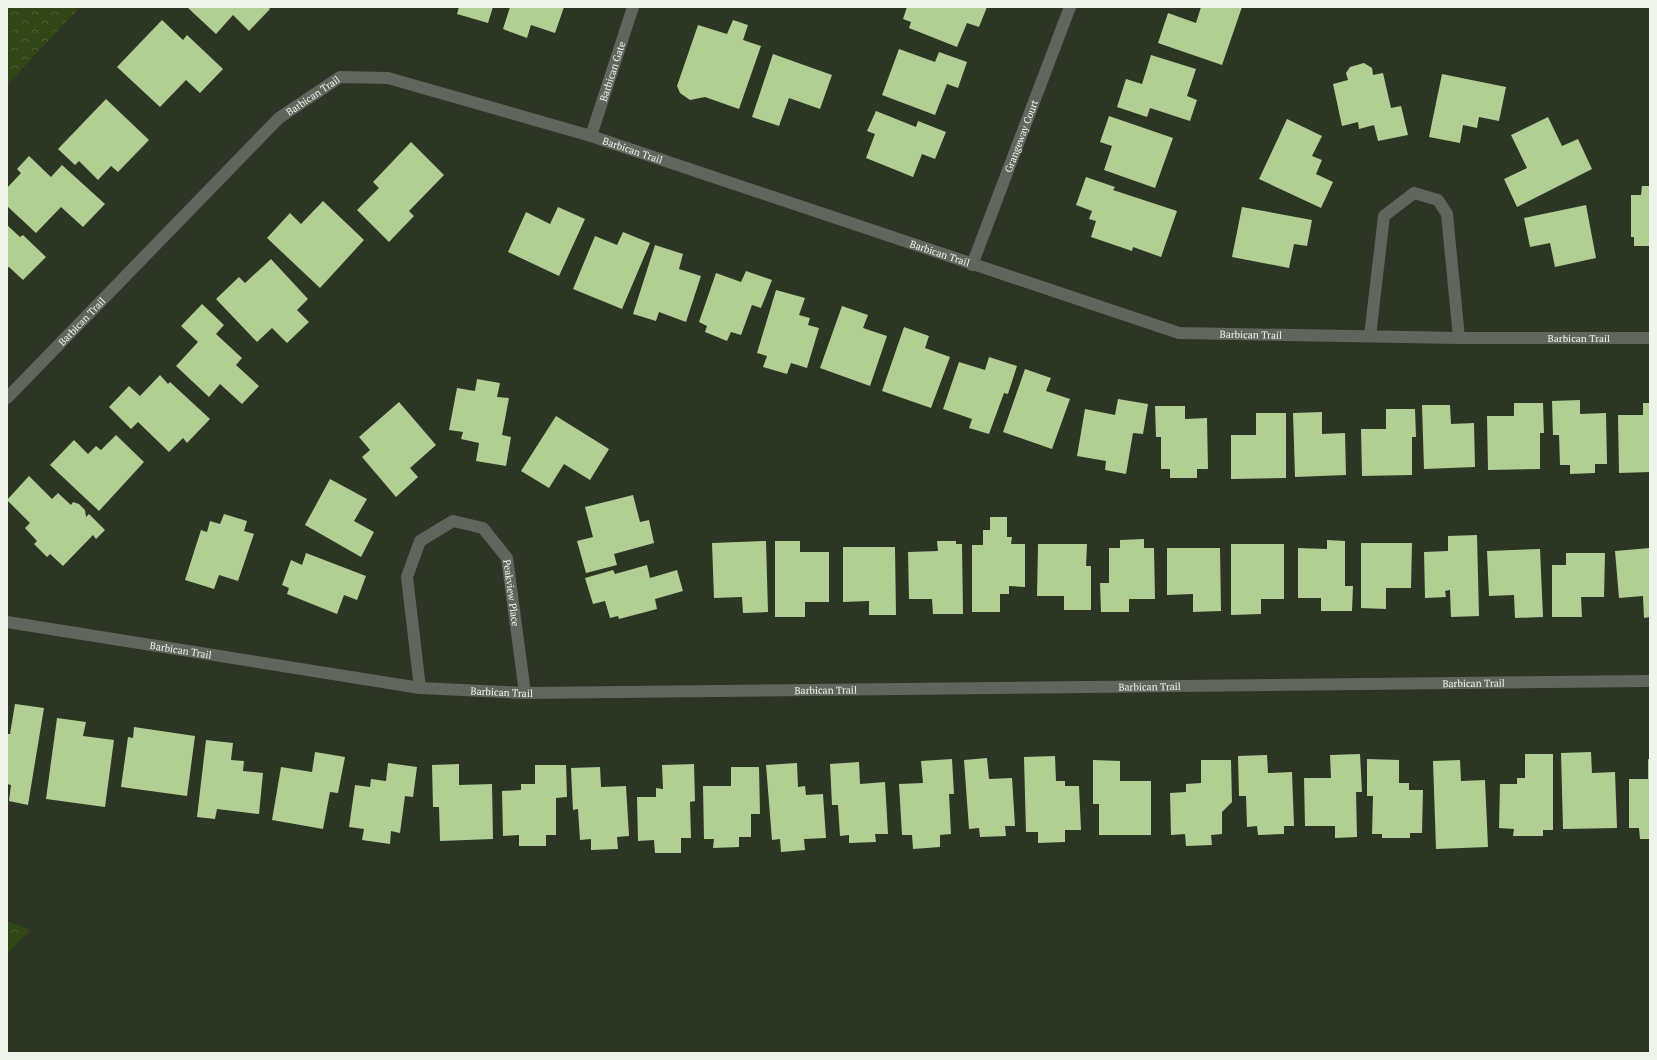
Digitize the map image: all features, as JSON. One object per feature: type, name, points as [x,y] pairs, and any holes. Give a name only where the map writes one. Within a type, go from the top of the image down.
[{"type":"street","name":"Barbican Gate","points":[[591,136],[633,7]]},
{"type":"street","name":"Grangeway Court","points":[[972,265],[1070,7]]},
{"type":"street","name":"Barbican Trail","points":[[7,398],[279,118],[340,77],[388,78],[591,136],[972,265],[1179,333],[1459,338],[1650,338]]},
{"type":"street","points":[[1370,336],[1384,216],[1414,193],[1438,200],[1447,214],[1459,338]]},
{"type":"street","name":"Peakview Place","points":[[420,688],[407,577],[420,541],[453,521],[483,528],[507,558],[525,693]]},
{"type":"street","name":"Barbican Trail","points":[[7,622],[420,688],[525,693],[1650,681]]},
{"type":"green space","points":[[7,7],[80,7],[7,85]]},
{"type":"green space","points":[[7,921],[30,930],[7,954]]},
{"type":"building","points":[[187,7],[268,7],[270,9],[249,31],[233,15],[216,34]]},
{"type":"building","points":[[459,7],[493,7],[488,23],[457,14]]},
{"type":"building","points":[[510,7],[564,7],[555,33],[531,25],[527,38],[503,29]]},
{"type":"building","points":[[907,7],[987,7],[979,27],[967,23],[957,47],[909,28],[911,22],[903,19]]},
{"type":"building","points":[[1201,7],[1242,7],[1222,65],[1158,43],[1168,13],[1196,23]]},
{"type":"building","points":[[162,20],[183,40],[187,35],[223,69],[200,93],[186,80],[160,107],[117,67]]},
{"type":"building","points":[[733,20],[748,25],[743,40],[761,46],[739,109],[705,97],[690,100],[680,93],[677,86],[698,25],[727,34]]},
{"type":"building","points":[[899,49],[935,62],[939,52],[967,62],[958,88],[947,84],[935,115],[882,95]]},
{"type":"building","points":[[773,54],[832,75],[820,109],[789,98],[779,126],[752,117]]},
{"type":"building","points":[[1151,55],[1196,69],[1187,96],[1197,100],[1190,121],[1150,108],[1147,117],[1117,107],[1126,79],[1142,84]]},
{"type":"building","points":[[1364,63],[1372,68],[1373,75],[1383,73],[1391,108],[1401,106],[1408,135],[1378,141],[1374,125],[1359,129],[1358,122],[1342,126],[1333,84],[1348,80],[1346,73],[1350,67]]},
{"type":"building","points":[[1442,74],[1506,87],[1499,121],[1479,117],[1477,128],[1463,125],[1460,143],[1429,137]]},
{"type":"building","points":[[106,99],[149,140],[118,172],[111,166],[98,180],[79,161],[75,165],[58,149]]},
{"type":"building","points":[[876,111],[916,127],[918,121],[946,132],[935,159],[922,154],[913,177],[866,158],[875,134],[867,131]]},
{"type":"building","points":[[1109,116],[1173,138],[1155,188],[1104,170],[1112,146],[1100,142]]},
{"type":"building","points":[[1548,117],[1562,146],[1578,139],[1592,169],[1517,207],[1504,179],[1527,168],[1511,135]]},
{"type":"building","points":[[1287,119],[1322,136],[1312,156],[1322,160],[1316,174],[1333,182],[1321,208],[1259,179]]},
{"type":"building","points":[[411,142],[444,175],[409,211],[414,216],[389,242],[357,210],[379,188],[373,182]]},
{"type":"building","points":[[29,156],[51,177],[62,165],[105,204],[83,227],[61,207],[36,233],[7,206],[7,188],[21,173],[17,169]]},
{"type":"building","points":[[1086,177],[1115,187],[1113,190],[1177,211],[1161,257],[1133,247],[1132,251],[1091,237],[1096,221],[1089,219],[1092,211],[1076,205]]},
{"type":"building","points":[[1642,186],[1650,186],[1650,246],[1634,246],[1634,237],[1631,237],[1631,195],[1641,195]]},
{"type":"building","points":[[323,201],[364,240],[320,288],[267,238],[290,213],[301,224]]},
{"type":"building","points":[[1586,205],[1596,258],[1555,267],[1550,243],[1530,247],[1524,218]]},
{"type":"building","points":[[558,207],[585,219],[559,276],[508,252],[526,212],[550,224]]},
{"type":"building","points":[[1242,207],[1312,220],[1307,246],[1294,244],[1289,268],[1232,257]]},
{"type":"building","points":[[7,225],[20,237],[23,235],[46,257],[23,280],[9,267],[7,268]]},
{"type":"building","points":[[623,232],[650,243],[622,309],[573,289],[595,236],[617,245]]},
{"type":"building","points":[[655,245],[683,254],[679,269],[701,276],[686,322],[659,312],[656,321],[633,314]]},
{"type":"building","points":[[271,259],[308,299],[297,310],[309,322],[287,343],[272,328],[257,342],[216,299],[239,277],[245,283]]},
{"type":"building","points":[[746,271],[772,280],[761,308],[752,305],[741,335],[731,332],[727,341],[705,332],[707,326],[699,322],[716,273],[741,282]]},
{"type":"building","points":[[776,290],[805,298],[799,315],[810,318],[808,325],[819,328],[807,368],[791,363],[787,374],[763,367],[767,356],[757,353]]},
{"type":"building","points":[[202,304],[224,325],[216,334],[242,358],[236,365],[259,386],[242,404],[220,384],[209,397],[176,366],[198,342],[181,326]]},
{"type":"building","points":[[842,306],[868,315],[863,328],[887,336],[870,386],[820,368]]},
{"type":"building","points":[[904,327],[929,336],[925,348],[950,357],[931,408],[882,391]]},
{"type":"building","points":[[989,357],[1017,366],[1008,394],[1004,393],[989,434],[969,428],[972,419],[943,409],[959,362],[985,370]]},
{"type":"building","points":[[1025,369],[1051,378],[1046,391],[1070,399],[1052,449],[1003,432]]},
{"type":"building","points":[[160,375],[168,384],[170,382],[210,419],[187,443],[183,438],[169,452],[138,422],[131,429],[109,407],[129,386],[140,396]]},
{"type":"building","points":[[477,379],[500,383],[497,397],[509,398],[502,435],[511,437],[506,466],[476,461],[479,443],[461,439],[463,432],[449,430],[457,388],[475,391]]},
{"type":"building","points":[[1118,399],[1148,404],[1143,434],[1133,433],[1126,474],[1105,470],[1106,461],[1077,456],[1085,409],[1115,415]]},
{"type":"building","points":[[1580,400],[1580,414],[1606,413],[1607,464],[1595,464],[1595,473],[1570,474],[1570,465],[1560,465],[1559,435],[1553,435],[1552,401]]},
{"type":"building","points":[[399,402],[436,445],[410,468],[418,477],[396,497],[362,457],[370,450],[359,437]]},
{"type":"building","points":[[1514,403],[1543,403],[1544,433],[1540,433],[1540,469],[1488,470],[1487,416],[1514,416]]},
{"type":"building","points":[[1643,403],[1650,403],[1650,472],[1619,473],[1618,415],[1643,415]]},
{"type":"building","points":[[1422,405],[1450,405],[1451,424],[1474,423],[1475,467],[1424,469]]},
{"type":"building","points":[[1155,406],[1185,406],[1185,419],[1207,418],[1208,469],[1197,469],[1197,478],[1170,478],[1170,469],[1161,469],[1161,437],[1156,437]]},
{"type":"building","points":[[1386,409],[1415,409],[1416,437],[1412,437],[1412,475],[1362,476],[1361,429],[1386,429]]},
{"type":"building","points":[[1322,412],[1322,434],[1345,433],[1346,475],[1295,477],[1293,413]]},
{"type":"building","points":[[1256,413],[1286,413],[1286,478],[1231,479],[1231,435],[1256,435]]},
{"type":"building","points":[[556,416],[609,449],[590,480],[564,464],[549,488],[521,471]]},
{"type":"building","points":[[116,435],[144,462],[99,511],[50,465],[74,440],[88,454],[96,446],[101,450]]},
{"type":"building","points":[[29,476],[52,499],[58,493],[71,505],[73,502],[79,504],[85,510],[86,517],[89,514],[105,530],[96,539],[93,535],[63,566],[50,554],[47,557],[34,544],[37,541],[25,528],[30,523],[7,500]]},
{"type":"building","points":[[330,479],[367,499],[354,521],[374,532],[361,557],[305,525]]},
{"type":"building","points":[[633,495],[640,522],[649,520],[654,543],[614,554],[617,565],[586,573],[577,541],[593,537],[585,507]]},
{"type":"building","points":[[224,514],[247,521],[244,531],[254,534],[238,581],[219,575],[214,589],[185,580],[201,530],[207,532],[210,521],[220,524]]},
{"type":"building","points":[[990,517],[1007,517],[1007,537],[1012,537],[1011,544],[1025,544],[1025,587],[1009,586],[1009,594],[1000,594],[1000,612],[972,612],[972,545],[983,545],[983,530],[990,530]]},
{"type":"building","points":[[1477,535],[1479,616],[1451,617],[1450,590],[1445,591],[1446,597],[1425,598],[1424,552],[1448,551],[1448,536]]},
{"type":"building","points":[[1144,539],[1144,548],[1154,548],[1155,599],[1129,599],[1129,612],[1101,612],[1100,583],[1109,583],[1109,548],[1120,548],[1120,540]]},
{"type":"building","points":[[1327,540],[1345,541],[1345,586],[1353,586],[1352,611],[1321,611],[1321,598],[1298,598],[1298,548],[1327,549]]},
{"type":"building","points":[[766,541],[768,612],[743,613],[742,597],[714,598],[712,543]]},
{"type":"building","points":[[775,541],[800,541],[800,552],[829,552],[829,602],[805,602],[805,617],[775,617]]},
{"type":"building","points":[[937,541],[956,541],[956,544],[962,544],[963,614],[933,614],[932,599],[909,599],[908,552],[938,551]]},
{"type":"building","points":[[1361,543],[1412,543],[1411,588],[1386,588],[1386,609],[1361,608]]},
{"type":"building","points":[[1038,544],[1087,544],[1086,566],[1091,566],[1091,610],[1064,610],[1064,596],[1037,596]]},
{"type":"building","points":[[1231,544],[1284,544],[1284,599],[1261,599],[1261,614],[1231,615]]},
{"type":"building","points":[[843,547],[895,547],[896,615],[869,615],[869,601],[843,602]]},
{"type":"building","points":[[1167,548],[1220,548],[1221,611],[1193,612],[1193,594],[1167,595]]},
{"type":"building","points":[[1650,548],[1650,617],[1644,618],[1643,596],[1619,598],[1615,551]]},
{"type":"building","points":[[1540,549],[1543,617],[1515,618],[1514,595],[1489,596],[1487,551]]},
{"type":"building","points":[[306,553],[366,576],[357,600],[344,595],[337,614],[287,594],[289,588],[282,585],[291,560],[302,565]]},
{"type":"building","points":[[1566,553],[1605,553],[1604,597],[1581,597],[1582,617],[1552,617],[1552,565],[1566,565]]},
{"type":"building","points":[[647,565],[650,578],[677,570],[683,591],[655,599],[657,609],[619,619],[618,616],[610,618],[605,601],[593,604],[585,578],[613,570],[615,574]]},
{"type":"building","points":[[15,704],[44,708],[28,805],[9,801],[11,785],[7,784],[7,734],[10,734]]},
{"type":"building","points":[[57,718],[86,722],[83,736],[114,740],[105,807],[46,799]]},
{"type":"building","points":[[134,727],[195,736],[187,796],[121,787],[128,737],[133,738]]},
{"type":"building","points":[[206,740],[233,743],[231,760],[244,761],[243,771],[263,773],[259,814],[217,809],[215,819],[197,817]]},
{"type":"building","points":[[315,752],[345,757],[338,793],[330,792],[323,829],[272,820],[281,767],[312,772]]},
{"type":"building","points":[[1591,752],[1592,773],[1615,772],[1617,828],[1563,829],[1561,753]]},
{"type":"building","points":[[1360,754],[1362,792],[1356,792],[1357,837],[1335,838],[1335,826],[1305,826],[1304,778],[1331,778],[1330,755]]},
{"type":"building","points":[[1525,754],[1553,754],[1553,830],[1543,830],[1543,836],[1513,836],[1514,829],[1499,828],[1500,784],[1517,784],[1517,778],[1525,778]]},
{"type":"building","points":[[1267,755],[1268,773],[1292,772],[1294,826],[1284,826],[1284,834],[1258,835],[1257,826],[1247,827],[1246,796],[1239,796],[1238,756]]},
{"type":"building","points":[[1055,756],[1056,781],[1065,781],[1065,786],[1079,786],[1081,830],[1065,830],[1065,842],[1038,843],[1038,832],[1026,832],[1024,757]]},
{"type":"building","points":[[987,758],[989,779],[1012,778],[1015,826],[1005,826],[1006,836],[980,837],[979,828],[969,829],[964,760]]},
{"type":"building","points":[[952,759],[954,794],[949,794],[951,834],[940,835],[940,847],[913,849],[912,835],[902,835],[899,784],[923,783],[921,761]]},
{"type":"building","points":[[1367,759],[1399,760],[1399,783],[1409,783],[1409,790],[1423,790],[1422,833],[1410,833],[1410,838],[1382,838],[1382,834],[1372,834],[1373,796],[1367,796]]},
{"type":"building","points":[[1648,759],[1650,759],[1650,839],[1640,839],[1639,828],[1629,828],[1629,779],[1648,779]]},
{"type":"building","points":[[1093,760],[1120,761],[1120,781],[1151,781],[1151,835],[1099,835],[1099,804],[1093,804]]},
{"type":"building","points":[[1201,760],[1231,760],[1232,802],[1222,812],[1222,834],[1211,835],[1212,845],[1186,846],[1185,834],[1171,835],[1170,793],[1186,792],[1186,784],[1201,783]]},
{"type":"building","points":[[1460,760],[1461,781],[1485,780],[1488,847],[1436,849],[1433,761]]},
{"type":"building","points":[[859,762],[860,784],[885,782],[888,834],[875,834],[876,842],[849,843],[849,835],[840,836],[838,805],[832,805],[830,764]]},
{"type":"building","points":[[388,763],[417,767],[413,797],[405,796],[400,833],[391,831],[390,844],[362,840],[364,829],[349,827],[355,785],[370,787],[371,779],[386,781]]},
{"type":"building","points":[[797,763],[798,787],[805,786],[806,795],[823,794],[826,838],[804,839],[805,850],[781,852],[780,839],[772,840],[766,765]]},
{"type":"building","points":[[459,764],[459,785],[492,784],[493,839],[440,841],[439,807],[433,807],[432,765]]},
{"type":"building","points":[[694,764],[695,801],[690,802],[691,838],[681,838],[681,853],[655,853],[654,840],[638,841],[637,797],[656,797],[656,788],[663,789],[662,765]]},
{"type":"building","points":[[535,765],[566,765],[567,797],[556,798],[556,835],[546,835],[546,846],[519,846],[519,835],[503,836],[502,791],[521,790],[521,784],[535,784]]},
{"type":"building","points":[[600,767],[601,787],[626,786],[629,836],[617,837],[618,849],[591,850],[591,839],[580,840],[578,809],[573,810],[571,768]]},
{"type":"building","points":[[731,767],[759,767],[760,814],[751,814],[751,837],[739,837],[739,847],[713,848],[714,839],[704,839],[703,786],[731,786]]}]
